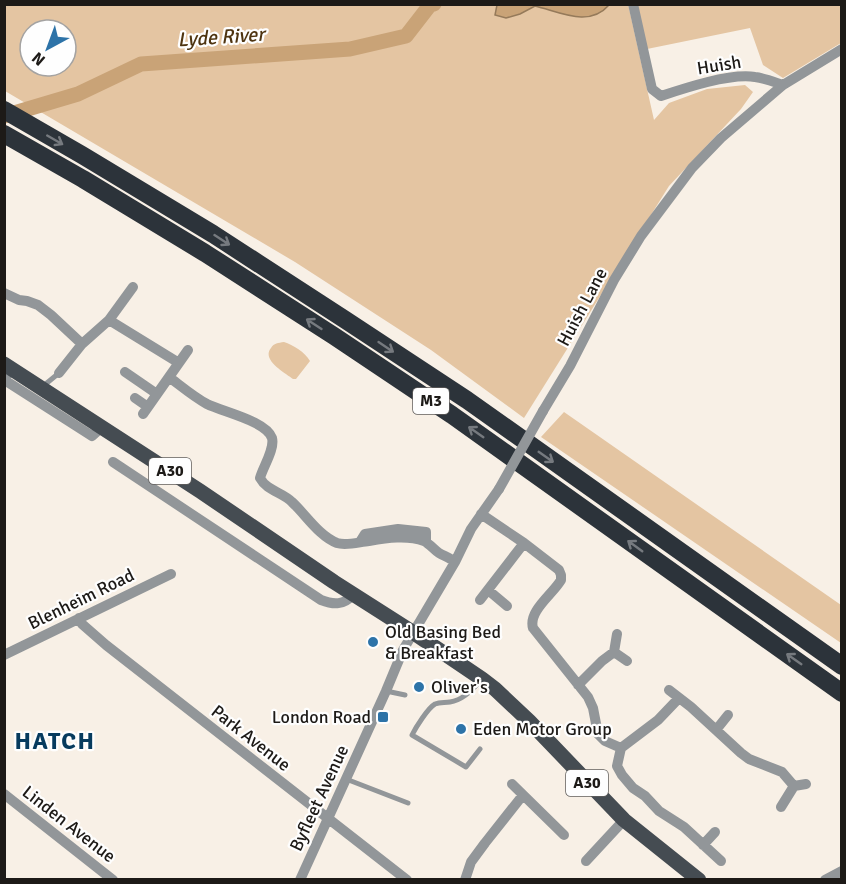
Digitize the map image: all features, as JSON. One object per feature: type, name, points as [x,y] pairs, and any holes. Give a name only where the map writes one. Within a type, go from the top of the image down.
[{"type":"highway","name":"M3","points":[[4,110],[213,234],[467,400],[842,666]]},
{"type":"highway","name":"M3","points":[[4,134],[84,179],[205,253],[452,415],[842,693]]},
{"type":"main road","name":"A30","points":[[6,365],[200,490],[353,595],[482,679],[529,721],[624,820],[699,879]]},
{"type":"street","name":"Huish","points":[[633,4],[652,88],[658,101],[696,85],[738,77],[754,77],[783,85]]},
{"type":"street","name":"Huish Lane","points":[[413,632],[471,529],[499,489],[570,366],[614,280],[641,236],[672,193],[721,138],[783,85],[842,49]]},
{"type":"street","points":[[59,374],[82,344],[109,320],[133,287]]},
{"type":"street","points":[[4,292],[19,300],[38,305],[82,344]]},
{"type":"street","points":[[109,320],[179,363]]},
{"type":"street","points":[[135,398],[146,410],[188,350]]},
{"type":"street","points":[[6,365],[6,381],[92,436],[102,427]]},
{"type":"street","points":[[125,372],[157,394]]},
{"type":"street","points":[[169,377],[207,404],[243,417],[265,429],[272,436],[273,446],[260,478],[263,484],[291,501],[324,535],[338,543],[396,537],[412,538],[426,542],[454,562]]},
{"type":"street","points":[[112,462],[321,600],[331,604],[343,603],[353,595]]},
{"type":"street","points":[[481,514],[559,570],[561,575],[558,584],[535,613],[531,622],[533,628],[588,697],[593,708],[598,734],[604,741],[621,748]]},
{"type":"street","points":[[480,600],[524,543]]},
{"type":"street","name":"Blenheim Road","points":[[4,655],[171,574]]},
{"type":"street","points":[[488,590],[507,606]]},
{"type":"street","name":"Park Avenue","points":[[79,618],[82,624],[106,645],[407,879]]},
{"type":"street","name":"Byfleet Avenue","points":[[300,879],[398,660],[413,632]]},
{"type":"street","points":[[578,685],[614,652],[617,634]]},
{"type":"street","points":[[614,652],[627,662]]},
{"type":"street","points":[[669,690],[691,706],[741,753],[749,759],[782,772],[794,786]]},
{"type":"street","points":[[679,699],[658,720],[621,748],[617,766],[633,788],[645,796],[659,811],[684,827],[721,861]]},
{"type":"street","points":[[716,730],[728,714]]},
{"type":"street","points":[[781,807],[794,786],[806,783]]},
{"type":"street","points":[[512,784],[564,835]]},
{"type":"street","name":"Linden Avenue","points":[[4,794],[113,879]]},
{"type":"street","points":[[465,879],[471,862],[523,795]]},
{"type":"street","points":[[586,862],[624,820]]},
{"type":"street","points":[[544,833],[552,824]]},
{"type":"street","points":[[703,845],[714,832]]},
{"type":"street","points":[[825,879],[842,871]]},
{"type":"lane","points":[[41,387],[59,374]]},
{"type":"lane","points":[[480,749],[466,767],[412,735],[434,705],[453,702],[466,695],[474,690],[482,679]]},
{"type":"lane","points":[[386,691],[405,695]]},
{"type":"lane","points":[[346,779],[408,803]]},
{"type":"shaded area","points":[[497,4],[609,5],[593,16],[574,16],[535,6],[506,18],[495,15]]},
{"type":"shaded area","points":[[628,4],[654,120],[669,103],[707,89],[745,85],[753,92],[741,109],[669,186],[524,418],[431,350],[295,262],[5,91],[5,5]]},
{"type":"shaded area","points":[[637,5],[841,5],[841,43],[783,78],[763,65],[750,28],[647,49]]},
{"type":"shaded area","points":[[284,342],[299,349],[310,361],[296,379],[280,370],[269,357],[272,346]]},
{"type":"shaded area","points":[[564,412],[841,605],[841,643],[541,437]]},
{"type":"waterway","name":"Lyde River","points":[[4,116],[78,94],[141,64],[350,49],[406,36],[430,5],[434,4]]},
{"type":"place","name":"Old Basing Bed & Breakfast","points":[[373,642]]},
{"type":"place","name":"Oliver's","points":[[419,687]]},
{"type":"place","name":"London Road","points":[[383,717]]},
{"type":"place","name":"Eden Motor Group","points":[[461,729]]},
{"type":"district","name":"HATCH","points":[[55,741]]}]
